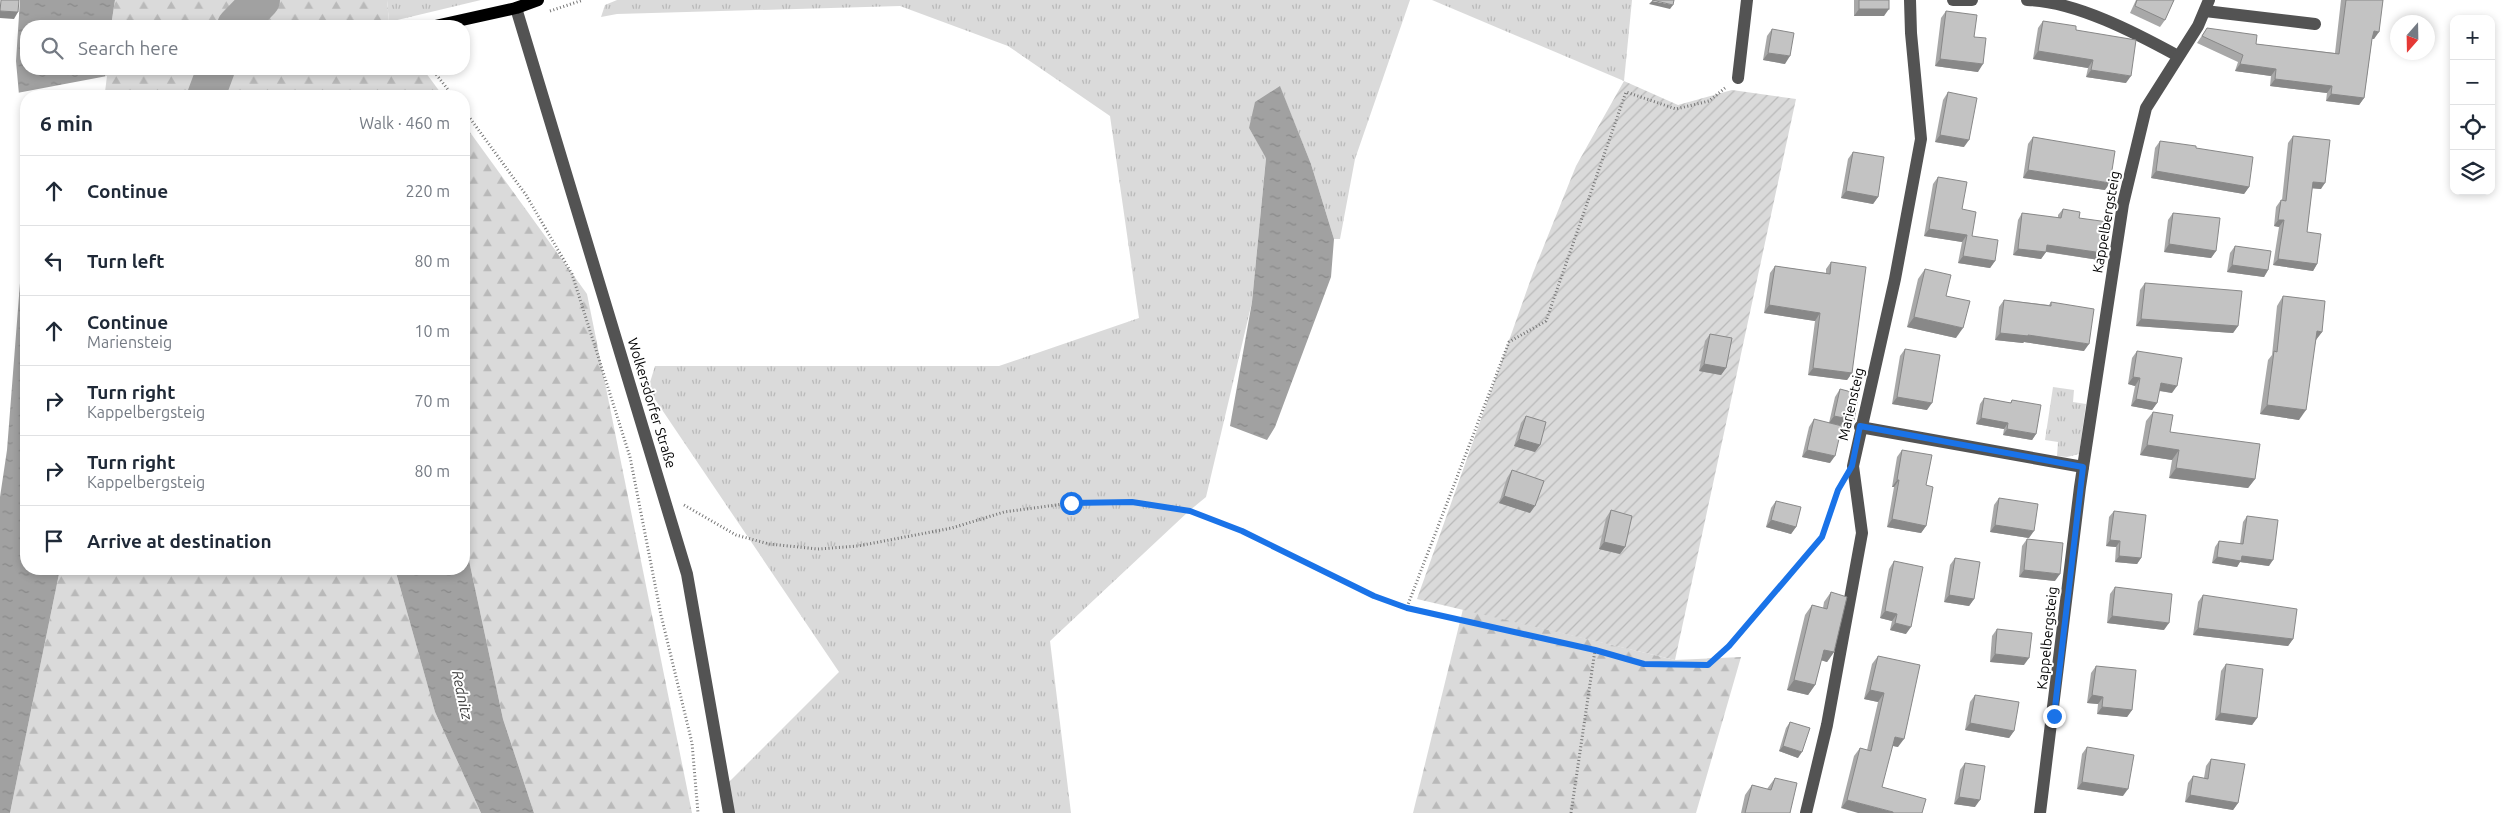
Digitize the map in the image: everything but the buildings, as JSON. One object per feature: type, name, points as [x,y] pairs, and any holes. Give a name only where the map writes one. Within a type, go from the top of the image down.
[{"type":"main road","points":[[462,20],[516,8],[538,0]]},
{"type":"street","points":[[1738,78],[1747,0]]},
{"type":"street","name":"Mariensteig","points":[[1806,813],[1827,725],[1862,533],[1852,466],[1895,279],[1921,140],[1911,33],[1910,0]]},
{"type":"street","points":[[1953,0],[1972,0]]},
{"type":"street","points":[[2027,0],[2045,0],[2069,7],[2132,32],[2178,56]]},
{"type":"street","points":[[2207,5],[2315,24]]},
{"type":"street","name":"Kappelbergsteig","points":[[2040,813],[2083,467],[2123,204],[2146,108],[2207,5]]},
{"type":"street","name":"Wolkersdorfer Straße","points":[[516,8],[687,574],[730,813]]},
{"type":"street","points":[[1860,426],[2083,467]]},
{"type":"path","points":[[568,5],[583,0]]},
{"type":"path","points":[[437,75],[448,90]]},
{"type":"path","points":[[1407,608],[1509,342],[1546,321],[1626,92],[1676,110],[1708,101],[1738,78]]},
{"type":"path","points":[[470,118],[526,195],[572,274],[630,457],[661,615],[692,743],[698,813]]},
{"type":"path","points":[[663,493],[736,535],[769,544],[818,549],[858,546],[943,530],[1004,512],[1071,503],[1132,502],[1190,511],[1242,531],[1374,596],[1407,608],[1595,650],[1644,664],[1708,665],[1729,646],[1822,537],[1838,490],[1852,466]]},
{"type":"path","points":[[1571,813],[1595,650]]},
{"type":"green space","points":[[115,0],[387,0],[389,20],[112,20]]},
{"type":"green space","points":[[387,0],[481,0],[397,20],[389,20]]},
{"type":"green space","points":[[617,0],[1410,0],[1355,159],[1340,239],[1334,239],[1311,164],[1280,87],[1249,128],[1266,157],[1252,302],[1206,497],[1050,641],[1071,813],[723,813],[722,789],[839,672],[648,389],[655,366],[999,366],[1139,318],[1110,116],[1008,46],[900,6],[617,14],[601,17],[605,5]]},
{"type":"green space","points":[[1432,0],[1632,0],[1624,81]]},
{"type":"green space","points":[[105,75],[427,75],[439,90],[103,90]]},
{"type":"green space","points":[[1624,81],[1678,105],[1732,90],[1796,99],[1675,660],[1417,599],[1533,273],[1576,166]]},
{"type":"green space","points":[[470,132],[587,294],[692,813],[534,813],[503,719],[470,565]]},
{"type":"green space","points":[[2053,387],[2074,390],[2073,402],[2086,404],[2079,454],[2067,457],[2057,456],[2058,442],[2045,440]]},
{"type":"green space","points":[[59,575],[397,575],[435,712],[481,813],[10,813]]},
{"type":"green space","points":[[1463,609],[1675,660],[1741,657],[1696,813],[1413,813]]},
{"type":"water","points":[[20,0],[115,0],[112,20],[20,20],[20,75],[105,75],[103,90],[20,90],[20,106],[16,61]]},
{"type":"water","points":[[1280,86],[1311,164],[1334,239],[1331,277],[1275,427],[1267,440],[1230,426],[1252,302],[1266,158],[1249,128],[1255,102]]},
{"type":"water","points":[[20,283],[20,575],[59,575],[10,813],[0,813],[0,497],[7,450]]},
{"type":"water","points":[[470,565],[503,719],[534,813],[481,813],[435,712],[397,575],[470,575]]},
{"type":"pier","points":[[107,76],[105,90],[33,90]]},
{"type":"pier","points":[[20,92],[19,121],[17,93]]},
{"type":"waterway","name":"Rednitz","points":[[242,20],[261,0]]},
{"type":"waterway","name":"Rednitz","points":[[208,90],[214,75]]},
{"type":"route","points":[[1071,503],[1132,502],[1190,511],[1242,531],[1374,596],[1407,608],[1595,650],[1644,664],[1708,665],[1729,646],[1822,537],[1838,490],[1852,466],[1860,426],[2083,467],[2054,716]]}]
